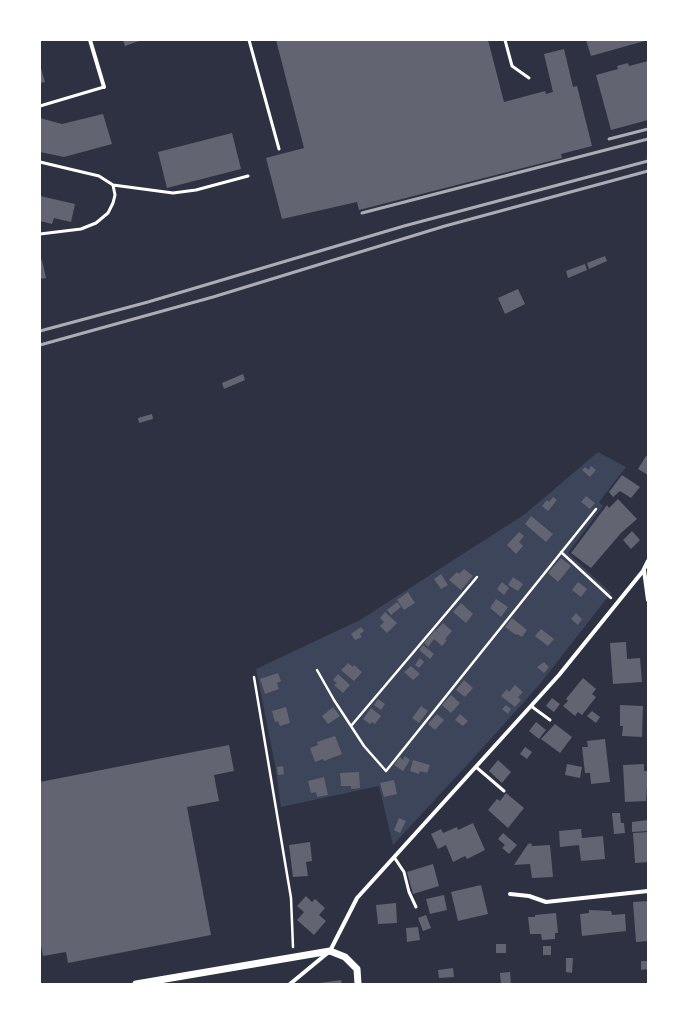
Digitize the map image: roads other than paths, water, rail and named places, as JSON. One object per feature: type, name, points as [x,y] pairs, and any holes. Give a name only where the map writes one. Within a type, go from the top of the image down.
[{"type":"street","points":[[90,40],[104,87]]},
{"type":"street","points":[[648,561],[643,571],[648,600]]},
{"type":"street","points":[[290,984],[330,951],[357,898],[531,706],[643,571],[648,567]]},
{"type":"street","points":[[510,894],[529,896],[546,902],[648,891]]},
{"type":"street","points":[[136,984],[330,951],[345,957],[357,968],[358,984]]},
{"type":"lane","points":[[249,40],[279,149]]},
{"type":"lane","points":[[505,40],[512,66],[529,78]]},
{"type":"lane","points":[[40,106],[104,87]]},
{"type":"lane","points":[[40,162],[99,176],[113,185],[173,193],[196,190],[248,176]]},
{"type":"lane","points":[[40,234],[82,229],[96,223],[108,213],[113,204],[115,195],[113,185]]},
{"type":"lane","points":[[531,706],[550,720]]},
{"type":"lane","points":[[476,767],[504,791]]},
{"type":"lane","points":[[394,857],[404,872],[409,892],[416,907]]},
{"type":"railway","points":[[609,139],[648,129]]},
{"type":"railway","points":[[362,213],[648,139]]},
{"type":"railway","points":[[40,331],[148,302],[404,226],[648,161]]},
{"type":"railway","points":[[40,345],[213,297],[445,226],[648,171]]}]
